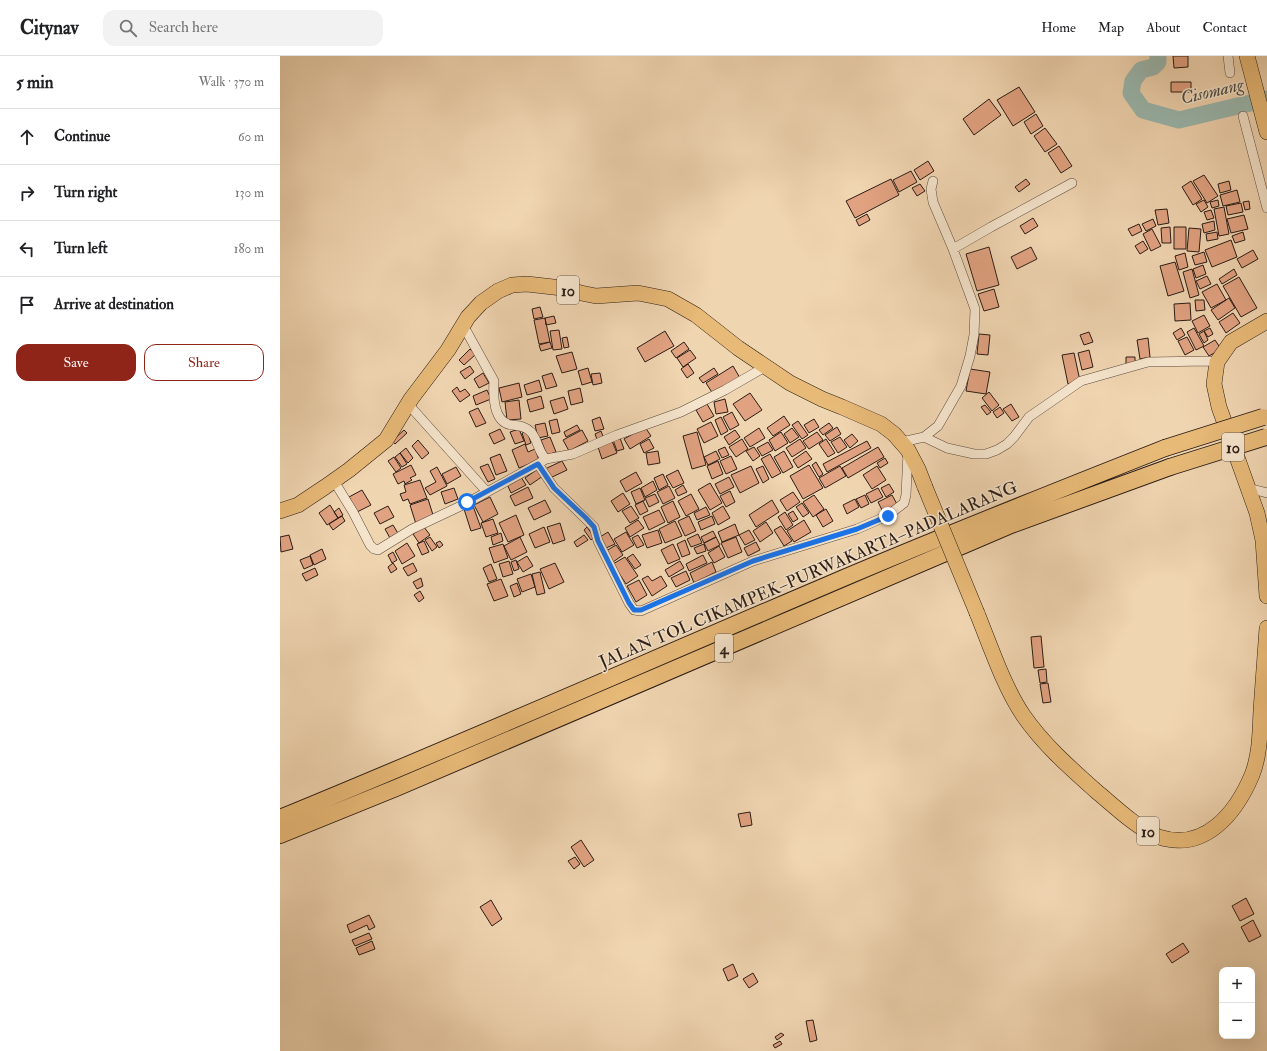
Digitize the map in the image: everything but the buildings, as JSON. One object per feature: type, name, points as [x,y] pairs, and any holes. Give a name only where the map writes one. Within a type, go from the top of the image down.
[{"type":"highway","points":[[1247,56],[1267,132]]},
{"type":"highway","name":"10","points":[[280,511],[298,505],[334,481],[386,440],[408,404],[448,350],[463,325],[481,303],[498,291],[512,285],[527,284],[596,296],[638,293],[668,300],[681,306],[696,315],[738,348],[790,383],[822,399],[842,406],[881,424],[894,434],[905,446],[918,469],[1012,696],[1022,714],[1037,734],[1071,769],[1145,830],[1159,837],[1176,840],[1192,839],[1202,836],[1217,827],[1230,814],[1239,801],[1252,774],[1259,751],[1267,628]]},
{"type":"highway","points":[[1216,362],[1231,342],[1267,321]]},
{"type":"highway","name":"10","points":[[1216,362],[1214,384],[1219,407],[1257,513],[1263,540],[1267,596]]},
{"type":"highway","name":"JALAN TOL CIKAMPEK–PURWAKARTA–PADALARANG","points":[[280,818],[1007,510],[1164,448],[1265,416]]},
{"type":"highway","name":"JALAN TOL CIKAMPEK–PURWAKARTA–PADALARANG","points":[[280,835],[403,785],[1011,525],[1170,467],[1266,437]]},
{"type":"street","points":[[1228,56],[1230,73]]},
{"type":"street","points":[[1243,116],[1267,208]]},
{"type":"street","points":[[463,325],[494,381],[497,413],[504,423],[523,426],[532,433],[542,455],[542,462],[554,488],[594,527],[598,541],[629,603],[634,610],[641,610],[753,561],[857,529],[888,516],[904,503],[906,495],[905,446],[924,437],[938,426],[961,386],[970,356],[974,335],[975,309],[933,202],[931,189],[933,180]]},
{"type":"street","points":[[953,250],[1072,182]]},
{"type":"street","points":[[924,437],[947,448],[974,454],[986,454],[1007,444],[1029,417],[1081,381],[1148,362],[1216,362]]},
{"type":"street","points":[[334,481],[353,512],[370,545],[374,549],[378,550],[412,529],[487,492],[542,462],[573,454],[617,435],[681,412],[765,367]]},
{"type":"street","points":[[408,404],[487,492]]},
{"type":"street","points":[[1248,488],[1267,493]]},
{"type":"waterway","name":"Cisomang","points":[[1158,56],[1158,62],[1153,67],[1141,70],[1133,81],[1131,93],[1143,110],[1179,120],[1267,99]]},
{"type":"route","points":[[467,502],[538,464],[554,488],[594,527],[598,541],[634,610],[641,610],[753,561],[857,529],[888,516]]}]
